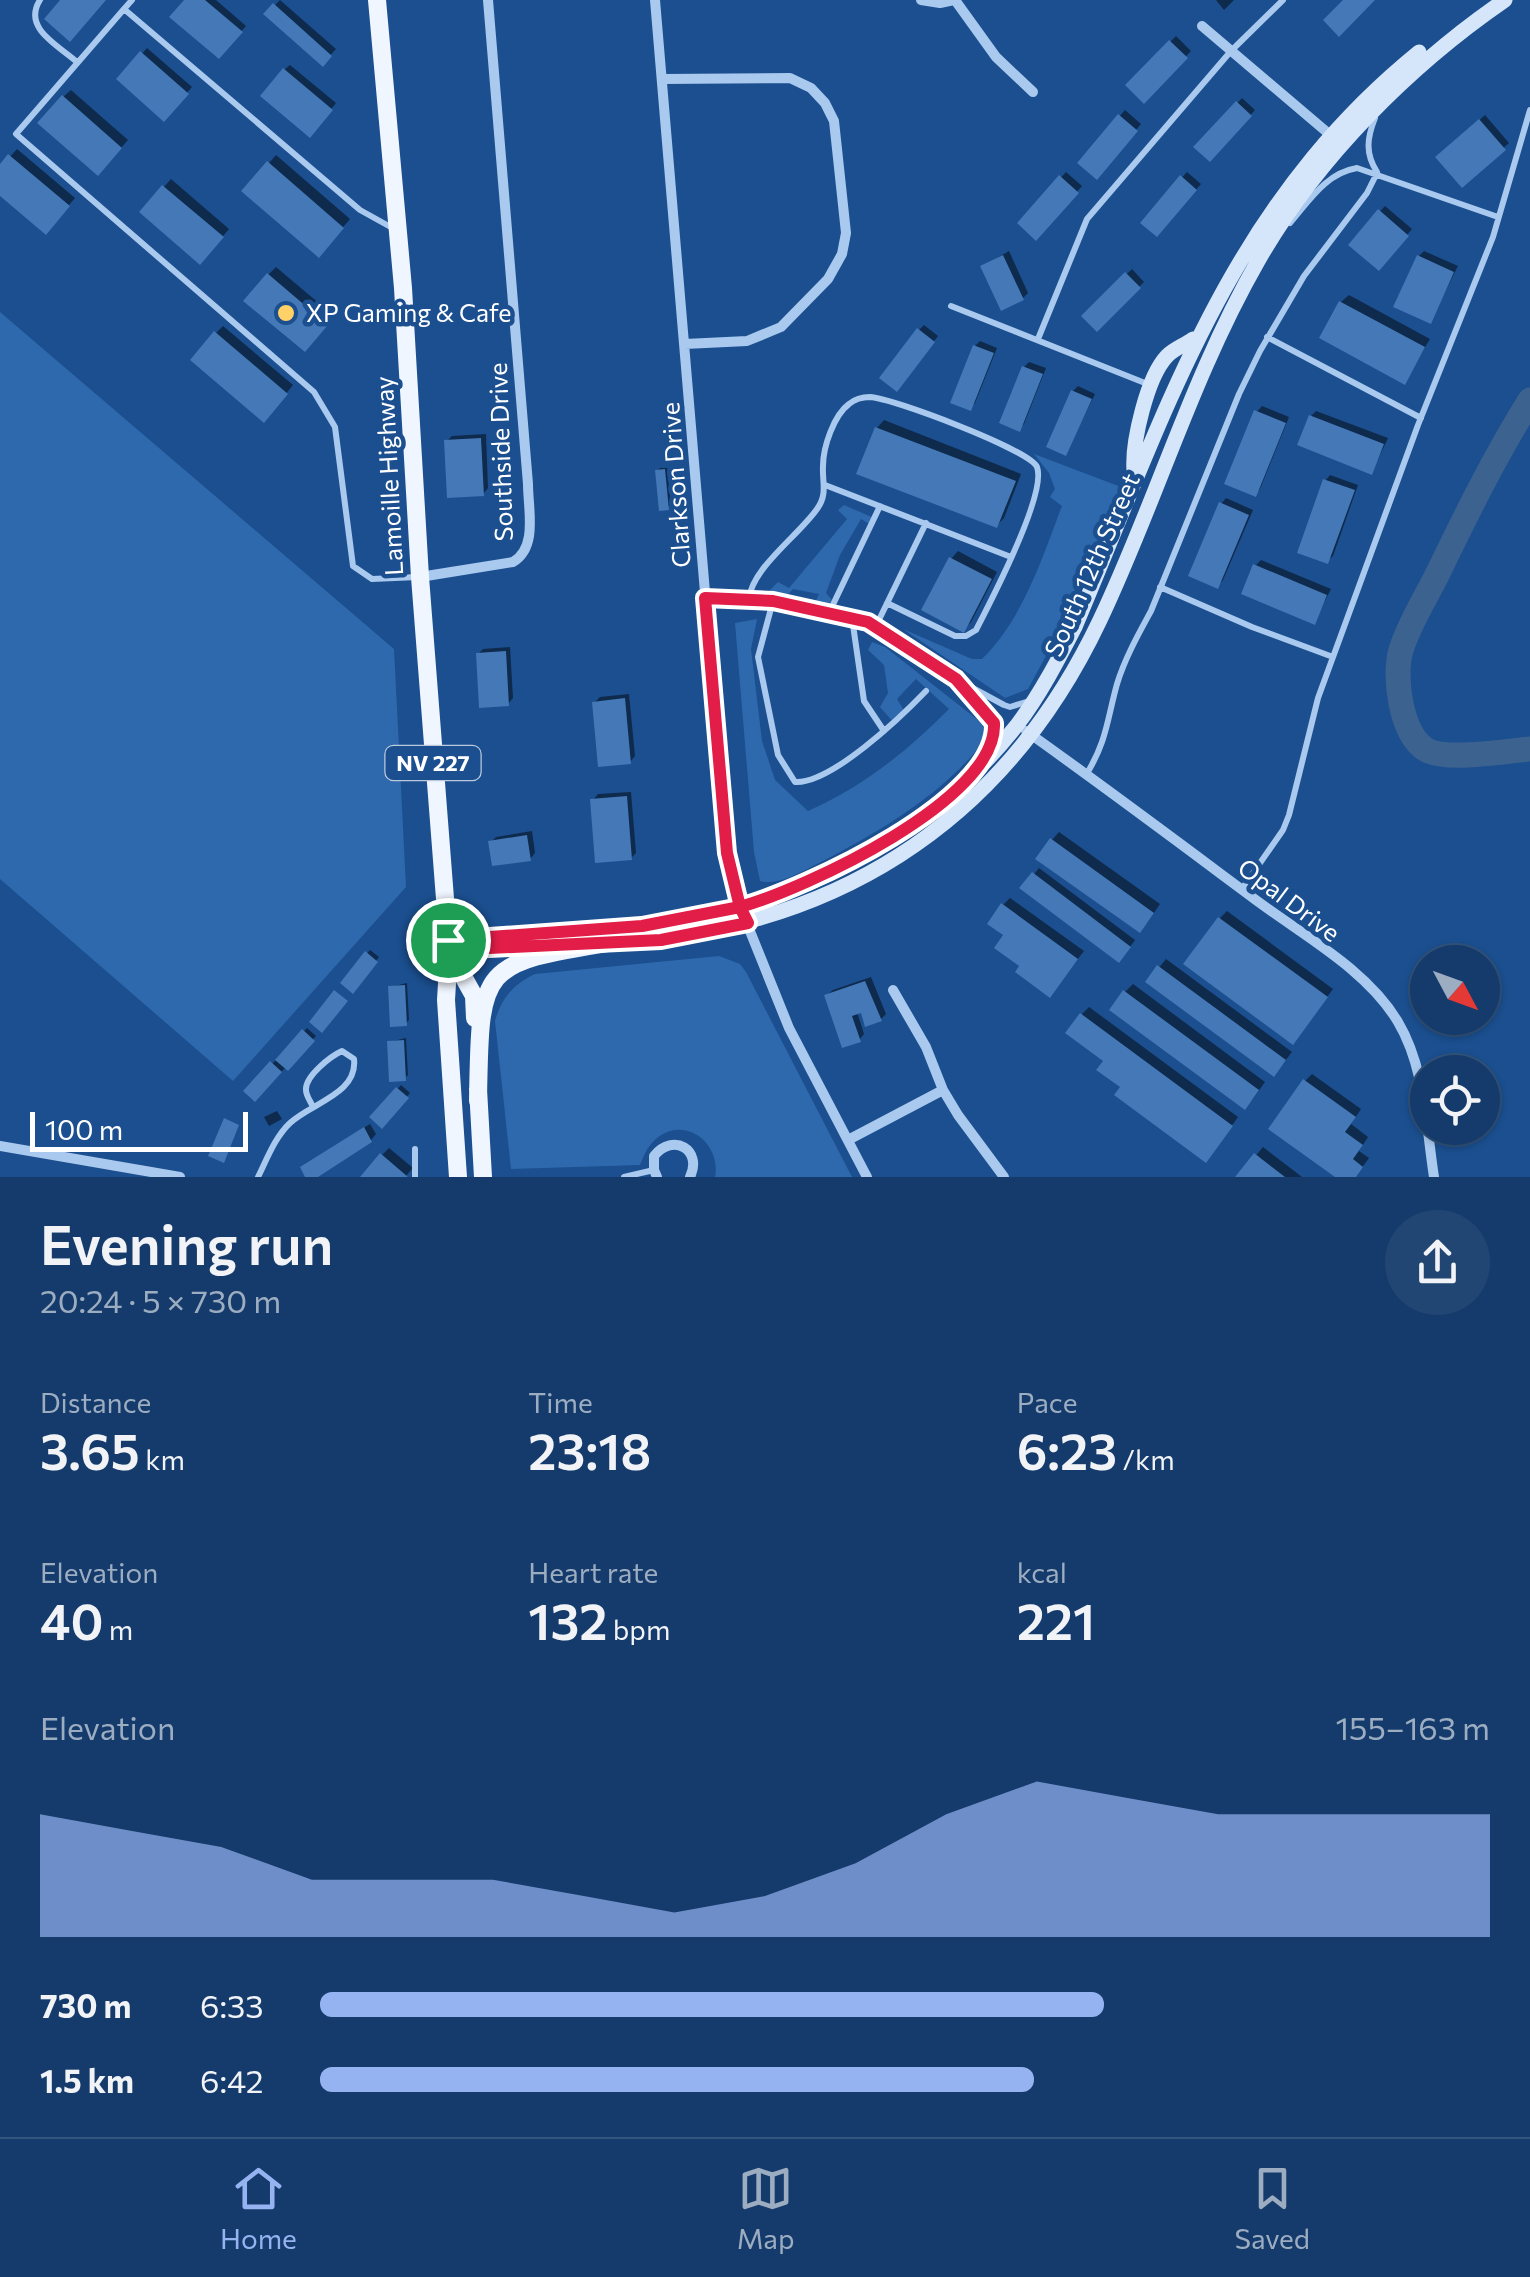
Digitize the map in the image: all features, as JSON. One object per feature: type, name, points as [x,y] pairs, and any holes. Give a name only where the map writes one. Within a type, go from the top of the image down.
[{"type":"main road","name":"Lamoille Highway","points":[[377,0],[398,230],[448,945],[448,1056],[458,1177]]},
{"type":"main road","name":"South 12th Street","points":[[448,945],[642,926],[740,907],[809,884],[886,843],[938,804],[1017,725],[1076,627],[1158,422],[1197,337],[1254,236],[1400,68],[1491,0]]},
{"type":"main road","name":"South 12th Street","points":[[448,945],[613,942],[692,936],[748,923],[835,892],[908,850],[978,794],[1032,735],[1070,676],[1099,623],[1203,371],[1258,262],[1337,141],[1382,104],[1416,66],[1505,0]]},
{"type":"main road","points":[[1136,481],[1134,460],[1151,386],[1170,353],[1197,337]]},
{"type":"main road","points":[[478,1101],[480,1022],[486,994],[495,978],[522,959],[613,942]]},
{"type":"main road","name":"Lamoille Highway","points":[[448,945],[474,996],[483,1177]]},
{"type":"street","name":"Southside Drive","points":[[420,576],[513,562],[524,556],[529,546],[528,484],[488,0]]},
{"type":"street","name":"Clarkson Drive","points":[[655,0],[727,853],[740,907],[789,1028],[867,1177]]},
{"type":"street","points":[[921,0],[954,0],[996,57],[1033,92]]},
{"type":"street","points":[[1202,26],[1337,141]]},
{"type":"street","points":[[663,79],[790,78],[811,88],[834,121],[846,233],[842,254],[828,278],[781,326],[747,341],[685,344]]},
{"type":"street","name":"Opal Drive","points":[[1017,725],[1373,990],[1399,1023],[1422,1090],[1434,1177]]},
{"type":"street","points":[[894,990],[926,1046],[944,1090],[1004,1177]]},
{"type":"street","points":[[848,1140],[944,1090]]},
{"type":"street","points":[[655,1174],[658,1150],[671,1143],[694,1158],[690,1177]]},
{"type":"street","points":[[0,1146],[180,1177]]},
{"type":"lane","points":[[40,0],[33,15],[36,27],[78,62]]},
{"type":"lane","points":[[132,0],[16,134],[314,392],[335,428],[353,566],[372,579],[420,576]]},
{"type":"lane","points":[[1038,339],[1087,219],[1231,51],[1283,0]]},
{"type":"lane","points":[[124,9],[360,210],[398,230]]},
{"type":"lane","points":[[1378,173],[1369,159],[1368,144],[1382,104]]},
{"type":"lane","points":[[1242,890],[1289,815],[1311,720],[1420,418],[1493,237],[1530,110]]},
{"type":"lane","points":[[1258,262],[1316,192],[1337,174],[1357,168],[1498,217]]},
{"type":"lane","points":[[1086,775],[1108,728],[1126,660],[1239,394],[1267,337],[1324,246],[1378,173]]},
{"type":"lane","points":[[951,306],[1151,386]]},
{"type":"lane","points":[[1267,337],[1420,418]]},
{"type":"lane","points":[[749,599],[756,579],[819,507],[825,485],[824,451],[840,412],[864,396],[910,408],[1012,448],[1032,460],[1038,478],[1011,557],[976,630],[966,636],[954,636],[887,603]]},
{"type":"lane","points":[[825,485],[1011,557]]},
{"type":"lane","points":[[829,613],[880,506]]},
{"type":"lane","points":[[876,626],[926,522]]},
{"type":"lane","points":[[1160,587],[1333,657]]},
{"type":"lane","points":[[705,598],[773,601],[852,618],[876,626],[956,679],[1010,707],[1038,694]]},
{"type":"lane","points":[[773,601],[758,657],[778,756],[789,778],[801,784],[813,778],[884,731],[926,691]]},
{"type":"lane","points":[[852,618],[864,701],[884,731]]},
{"type":"lane","points":[[956,679],[994,723],[985,760]]},
{"type":"lane","points":[[258,1177],[280,1135],[293,1120],[334,1095],[353,1074],[354,1059],[348,1054],[334,1054],[307,1083],[314,1107]]},
{"type":"lane","points":[[415,1177],[416,1149]]},
{"type":"lane","points":[[624,1177],[655,1174]]},
{"type":"shaded area","points":[[0,312],[394,649],[406,887],[233,1081],[0,879]]},
{"type":"shaded area","points":[[1034,454],[1121,487],[1059,632],[1028,689],[1005,698],[903,629],[972,659],[982,659],[1009,626],[1030,587],[1062,506],[1050,497],[1055,489],[1049,473]]},
{"type":"shaded area","points":[[844,505],[874,518],[871,525],[861,519],[840,555],[826,593],[832,600],[826,608],[815,603],[819,594],[793,589],[781,603],[768,592],[778,582],[789,588],[847,519],[838,510]]},
{"type":"shaded area","points":[[757,619],[751,649],[762,741],[775,780],[808,811],[883,767],[949,709],[916,679],[897,699],[903,709],[894,723],[880,707],[888,693],[884,665],[868,650],[872,642],[885,647],[992,731],[956,772],[891,823],[798,874],[768,882],[760,881],[754,852],[735,623]]},
{"type":"shaded area","points":[[719,956],[740,964],[746,972],[852,1177],[715,1177],[712,1152],[696,1134],[686,1130],[663,1134],[646,1151],[640,1165],[511,1169],[495,1021],[509,993],[535,974]]},
{"type":"building","points":[[60,0],[106,0],[70,42],[44,19]]},
{"type":"building","points":[[184,0],[205,0],[243,32],[219,59],[169,17]]},
{"type":"building","points":[[1343,0],[1375,0],[1339,37],[1323,20]]},
{"type":"building","points":[[273,3],[332,56],[323,67],[263,14]]},
{"type":"building","points":[[1169,40],[1188,58],[1144,104],[1125,85]]},
{"type":"building","points":[[140,51],[189,94],[164,122],[116,79]]},
{"type":"building","points":[[283,68],[333,110],[310,138],[260,96]]},
{"type":"building","points":[[62,95],[122,148],[98,176],[37,123]]},
{"type":"building","points":[[1236,101],[1252,116],[1210,162],[1193,147]]},
{"type":"building","points":[[1118,114],[1138,131],[1097,180],[1077,163]]},
{"type":"building","points":[[1479,119],[1506,150],[1462,188],[1435,157]]},
{"type":"building","points":[[8,154],[70,206],[46,235],[0,196],[0,164]]},
{"type":"building","points":[[267,161],[344,228],[319,258],[241,191]]},
{"type":"building","points":[[1059,175],[1079,193],[1036,241],[1017,223]]},
{"type":"building","points":[[1180,175],[1197,190],[1157,237],[1140,223]]},
{"type":"building","points":[[162,185],[224,237],[200,265],[139,212]]},
{"type":"building","points":[[1378,209],[1409,236],[1379,271],[1348,245]]},
{"type":"building","points":[[1003,255],[1024,300],[1001,311],[980,266]]},
{"type":"building","points":[[1417,255],[1454,272],[1431,324],[1393,307]]},
{"type":"building","points":[[1125,272],[1141,288],[1097,332],[1081,316]]},
{"type":"building","name":"XP Gaming & Cafe","points":[[267,273],[328,325],[305,352],[243,301]]},
{"type":"building","points":[[1339,301],[1425,347],[1405,385],[1319,338]]},
{"type":"building","points":[[917,328],[935,342],[897,392],[879,378]]},
{"type":"building","points":[[214,331],[288,394],[264,423],[190,360]]},
{"type":"building","points":[[973,345],[994,353],[971,411],[950,403]]},
{"type":"building","points":[[1022,366],[1043,374],[1020,432],[999,423]]},
{"type":"building","points":[[1071,390],[1092,399],[1066,456],[1046,447]]},
{"type":"building","points":[[1254,410],[1286,423],[1256,497],[1224,484]]},
{"type":"building","points":[[1309,415],[1384,444],[1372,475],[1297,445]]},
{"type":"building","points":[[875,427],[1016,481],[997,528],[856,474]]},
{"type":"building","points":[[481,438],[484,496],[447,498],[444,440]]},
{"type":"building","points":[[665,469],[669,510],[659,511],[655,470]]},
{"type":"building","points":[[1323,479],[1355,490],[1328,564],[1297,553]]},
{"type":"building","points":[[1219,502],[1249,515],[1218,589],[1188,576]]},
{"type":"building","points":[[949,557],[992,579],[964,633],[921,610]]},
{"type":"building","points":[[1253,564],[1327,595],[1315,625],[1241,594]]},
{"type":"building","points":[[506,651],[509,706],[479,708],[476,653]]},
{"type":"building","points":[[625,698],[631,764],[598,767],[592,702]]},
{"type":"building","points":[[627,796],[632,860],[595,863],[590,799]]},
{"type":"building","points":[[527,835],[531,861],[492,866],[488,841]]},
{"type":"building","points":[[1050,838],[1154,913],[1140,933],[1035,859]]},
{"type":"building","points":[[1032,872],[1131,947],[1119,963],[1019,888]]},
{"type":"building","points":[[1001,903],[1078,959],[1050,998],[1015,972],[1019,966],[994,948],[1003,935],[987,924]]},
{"type":"building","points":[[1218,917],[1328,997],[1293,1045],[1183,964]]},
{"type":"building","points":[[365,951],[378,962],[353,994],[340,983]]},
{"type":"building","points":[[1157,965],[1286,1060],[1274,1077],[1145,982]]},
{"type":"building","points":[[865,981],[882,1021],[865,1027],[861,1013],[852,1016],[861,1042],[842,1048],[824,995]]},
{"type":"building","points":[[405,985],[407,1026],[390,1027],[388,986]]},
{"type":"building","points":[[334,990],[348,1001],[322,1033],[309,1022]]},
{"type":"building","points":[[1123,990],[1259,1090],[1245,1110],[1109,1010]]},
{"type":"building","points":[[1080,1013],[1233,1126],[1206,1163],[1114,1095],[1120,1087],[1096,1070],[1103,1061],[1065,1033]]},
{"type":"building","points":[[302,1029],[315,1041],[288,1071],[275,1060]]},
{"type":"building","points":[[404,1040],[406,1081],[389,1082],[387,1041]]},
{"type":"building","points":[[270,1061],[282,1072],[255,1102],[243,1091]]},
{"type":"building","points":[[1303,1079],[1356,1117],[1345,1132],[1363,1145],[1353,1159],[1363,1167],[1356,1177],[1335,1177],[1268,1129]]},
{"type":"building","points":[[396,1087],[409,1098],[382,1129],[369,1117]]},
{"type":"building","points":[[224,1118],[239,1125],[224,1163],[208,1156]]},
{"type":"building","points":[[364,1127],[372,1142],[318,1177],[305,1177],[300,1167]]},
{"type":"building","points":[[380,1153],[408,1177],[360,1177]]},
{"type":"building","points":[[1254,1153],[1285,1177],[1235,1177]]},
{"type":"waterway","points":[[1530,400],[1481,486],[1413,621],[1401,650],[1398,675],[1405,718],[1425,749],[1446,755],[1530,749]]},
{"type":"place","name":"XP Gaming & Cafe","points":[[286,313]]},
{"type":"route","points":[[448,940],[448,950],[661,940],[748,923],[740,907],[836,871],[917,821],[985,760],[994,723],[956,679],[868,622],[773,601],[705,598],[727,853],[740,907],[642,926],[448,940]]}]
